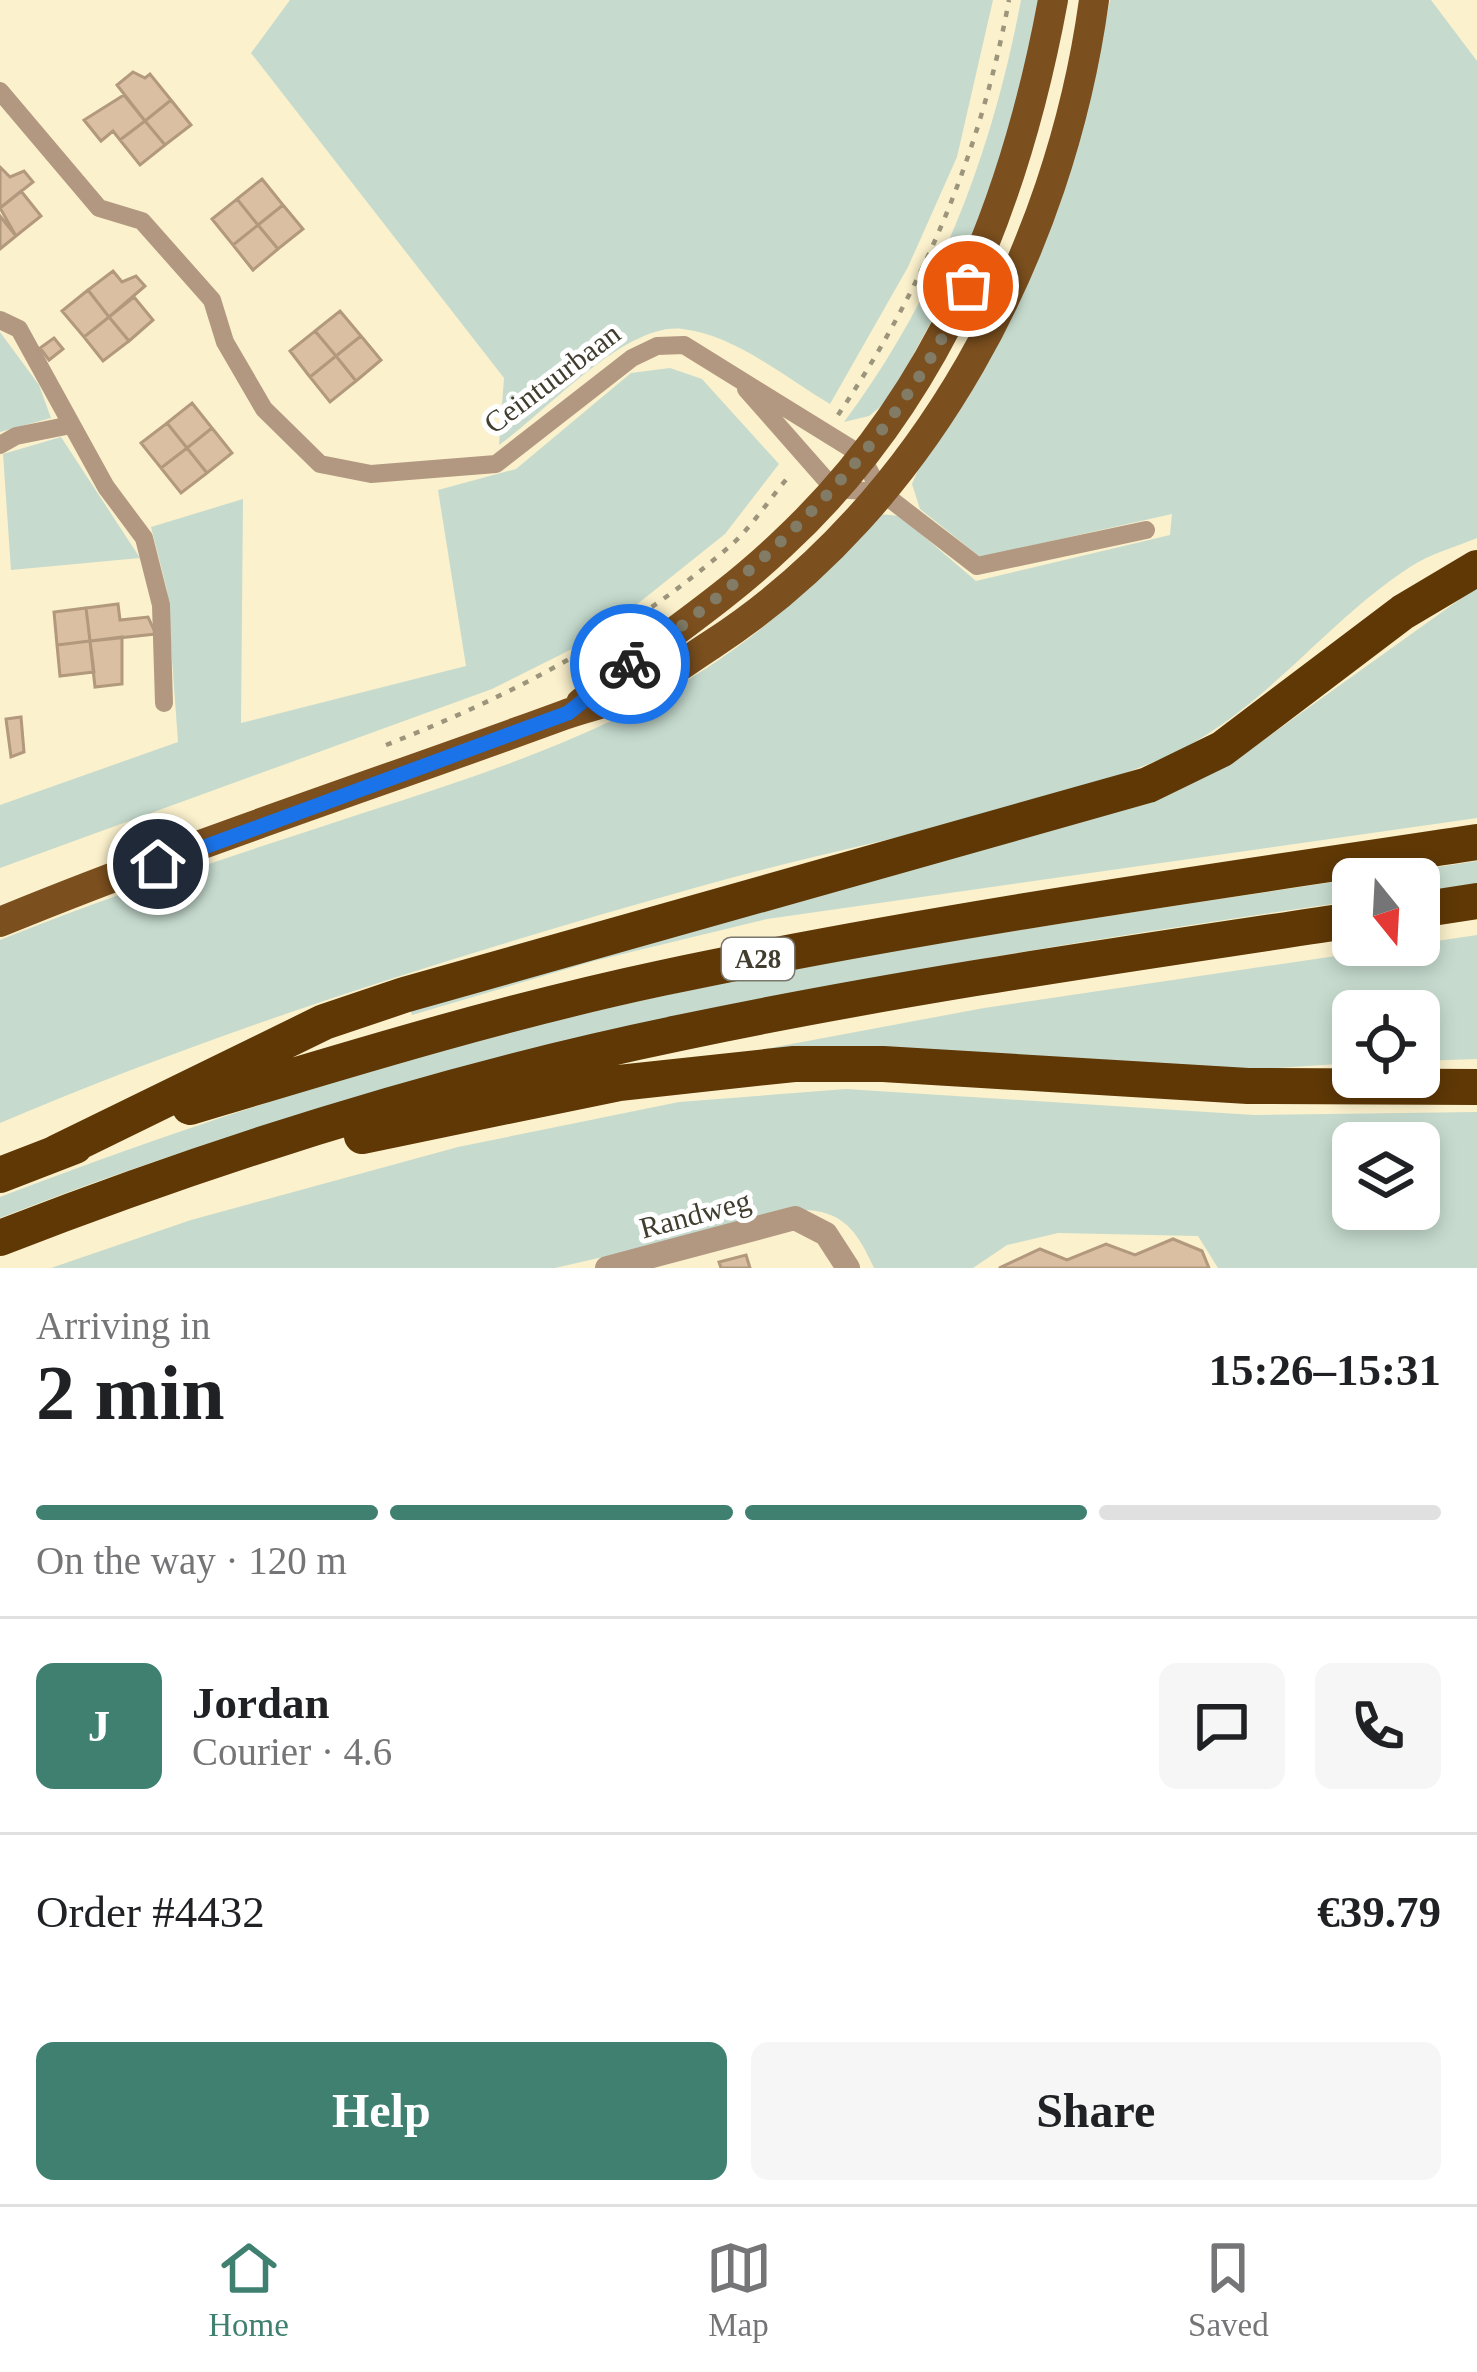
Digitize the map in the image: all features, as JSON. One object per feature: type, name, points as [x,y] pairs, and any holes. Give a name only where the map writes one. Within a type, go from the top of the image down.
[{"type":"highway","name":"A28","points":[[56,1153],[324,1022],[384,1001],[664,918],[1148,785],[1222,749],[1403,612],[1477,568]]},
{"type":"highway","name":"A28","points":[[0,1175],[436,1033],[661,978],[1034,908],[1477,842]]},
{"type":"highway","points":[[1440,907],[1477,901]]},
{"type":"highway","name":"A28","points":[[0,1238],[158,1176],[466,1083],[679,1033],[1332,924]]},
{"type":"highway","name":"A28","points":[[158,1176],[619,1083],[794,1064],[955,1067],[1248,1086],[1477,1087]]},
{"type":"main road","points":[[568,713],[701,614],[783,544],[834,489],[951,323],[1001,211],[1053,0]]},
{"type":"main road","points":[[0,922],[634,692],[766,609],[832,548],[881,492],[971,364],[1039,220],[1084,72],[1094,0]]},
{"type":"street","name":"Randweg","points":[[607,1268],[795,1218],[826,1234],[848,1268]]},
{"type":"lane","name":"Ceintuurbaan","points":[[0,91],[99,208],[142,221],[212,300],[225,342],[264,409],[320,464],[371,474],[496,464],[632,358],[657,346],[684,345],[743,386],[827,430],[860,454],[881,492]]},
{"type":"lane","points":[[0,320],[19,329],[71,425],[143,538],[161,605],[164,703]]},
{"type":"lane","name":"Ceintuurbaan","points":[[743,386],[834,489]]},
{"type":"lane","points":[[0,446],[16,436],[71,425]]},
{"type":"lane","points":[[834,489],[881,492],[976,566],[1146,530]]},
{"type":"path","points":[[827,430],[905,307],[969,167],[1009,0]]},
{"type":"path","points":[[366,752],[452,719],[602,645],[733,544],[804,457]]},
{"type":"green space","points":[[290,0],[993,0],[957,157],[908,267],[830,404],[722,340],[683,329],[661,330],[637,339],[586,372],[499,445],[504,378],[251,53]]},
{"type":"green space","points":[[1021,0],[1040,0],[1033,55],[971,247],[889,400],[869,416],[844,422],[907,325],[957,222],[994,113]]},
{"type":"green space","points":[[1110,0],[1431,0],[1477,61],[1477,538],[1410,567],[1223,724],[1151,763],[986,816],[705,885],[437,964],[173,1054],[0,1123],[0,940],[179,874],[521,759],[626,714],[724,657],[769,622],[879,514],[900,516],[976,581],[1170,535],[1172,514],[980,557],[920,509],[912,484],[1100,46]]},
{"type":"green space","points":[[0,332],[39,385],[51,418],[0,432]]},
{"type":"green space","points":[[670,368],[702,379],[779,464],[725,534],[596,637],[492,689],[0,868],[0,805],[178,742],[167,590],[151,527],[243,499],[241,723],[466,666],[438,490],[516,469],[631,373]]},
{"type":"green space","points":[[61,437],[140,558],[11,570],[3,454]]},
{"type":"green space","points":[[1477,587],[1477,818],[767,919],[594,961],[412,1015],[408,1004],[1230,764]]},
{"type":"green space","points":[[1477,861],[1477,884],[1440,889],[1440,867]]},
{"type":"green space","points":[[1332,882],[1332,904],[836,985],[499,1060],[332,1105],[0,1218],[0,1197],[158,1139],[399,1062],[732,981],[1086,919]]},
{"type":"green space","points":[[1477,935],[1477,1059],[1440,1060],[1440,990],[1332,990],[1332,1064],[1248,1070],[673,1066],[984,1008],[1332,956],[1332,966],[1440,966],[1440,940]]},
{"type":"green space","points":[[846,1089],[1254,1115],[1477,1112],[1477,1268],[1218,1268],[1198,1236],[1058,1233],[1007,1245],[973,1268],[874,1268],[850,1228],[833,1216],[808,1210],[555,1268],[51,1268],[191,1220],[458,1147],[679,1102]]},
{"type":"building","points":[[133,72],[145,78],[150,74],[171,100],[145,121],[117,85]]},
{"type":"building","points":[[124,95],[145,121],[120,140],[113,131],[101,141],[84,120]]},
{"type":"building","points":[[171,100],[191,125],[165,145],[145,121]]},
{"type":"building","points":[[145,121],[165,145],[140,165],[120,140]]},
{"type":"building","points":[[0,167],[10,177],[24,171],[33,182],[0,208]]},
{"type":"building","points":[[262,179],[283,205],[258,225],[237,199]]},
{"type":"building","points":[[21,191],[41,216],[16,236],[0,208]]},
{"type":"building","points":[[237,199],[258,225],[233,245],[212,219]]},
{"type":"building","points":[[283,205],[303,229],[278,249],[258,225]]},
{"type":"building","points":[[0,216],[16,236],[0,249]]},
{"type":"building","points":[[258,225],[278,249],[253,270],[233,245]]},
{"type":"building","points":[[113,271],[122,282],[136,276],[145,286],[109,317],[88,290]]},
{"type":"building","points":[[88,290],[109,317],[84,337],[62,311]]},
{"type":"building","points":[[134,297],[153,320],[129,341],[109,317]]},
{"type":"building","points":[[340,311],[361,336],[336,356],[315,331]]},
{"type":"building","points":[[109,317],[129,341],[103,361],[84,337]]},
{"type":"building","points":[[315,331],[336,356],[310,377],[290,351]]},
{"type":"building","points":[[361,336],[381,360],[356,381],[336,356]]},
{"type":"building","points":[[54,338],[63,349],[49,360],[40,348]]},
{"type":"building","points":[[336,356],[356,381],[330,402],[310,377]]},
{"type":"building","points":[[192,403],[212,428],[187,448],[167,423]]},
{"type":"building","points":[[167,423],[187,448],[161,468],[141,443]]},
{"type":"building","points":[[212,428],[232,453],[207,473],[187,448]]},
{"type":"building","points":[[187,448],[207,473],[181,493],[161,468]]},
{"type":"building","points":[[118,604],[120,620],[148,617],[156,634],[90,641],[86,608]]},
{"type":"building","points":[[86,608],[90,641],[57,645],[54,612]]},
{"type":"building","points":[[122,637],[122,684],[95,687],[90,641]]},
{"type":"building","points":[[90,641],[94,672],[60,676],[57,645]]},
{"type":"building","points":[[21,717],[24,752],[11,757],[6,719]]},
{"type":"building","points":[[1173,1239],[1202,1251],[1209,1268],[999,1268],[1040,1249],[1067,1260],[1106,1244],[1135,1255]]},
{"type":"building","points":[[746,1255],[750,1268],[721,1268],[719,1262]]},
{"type":"way so far","points":[[630,664],[701,614],[783,544],[834,489],[907,392],[951,323],[968,286]]},
{"type":"route","points":[[158,864],[568,713],[630,664]]}]
